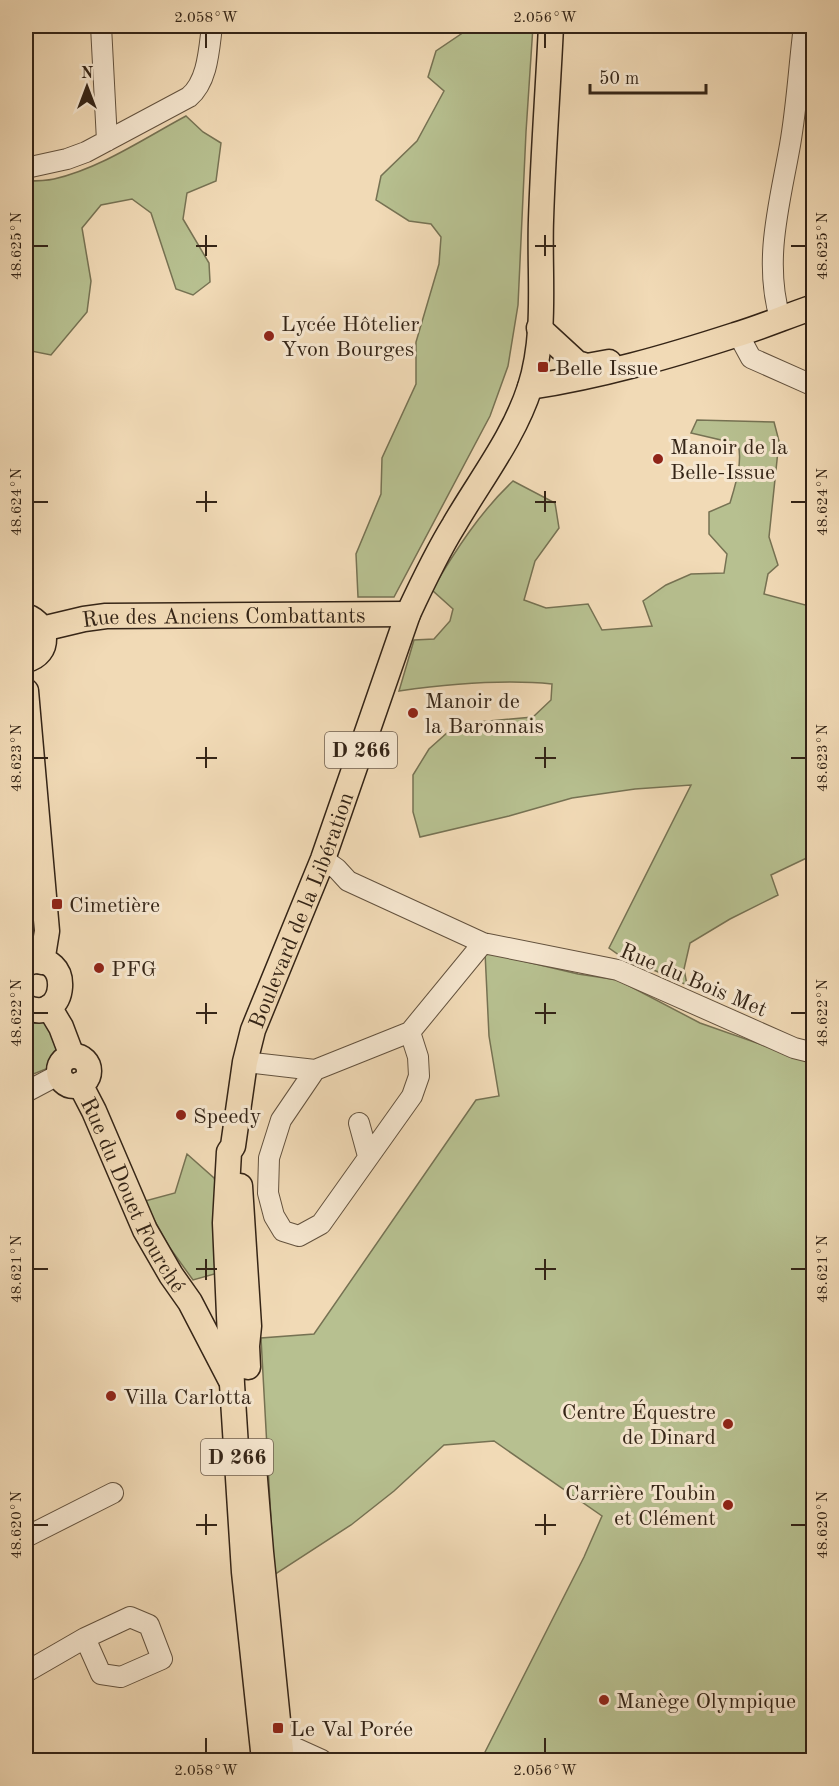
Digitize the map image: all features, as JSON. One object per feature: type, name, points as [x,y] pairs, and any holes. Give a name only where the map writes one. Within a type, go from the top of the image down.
[{"type":"main road","name":"Boulevard de la Libération","points":[[264,1761],[244,1572],[232,1384],[225,1223],[229,1152],[233,1146],[245,1062],[253,1030],[320,867],[408,614],[424,578],[453,526],[513,428],[537,364],[541,222],[551,26]]},
{"type":"main road","points":[[530,387],[579,380],[620,370],[738,334],[813,307]]},
{"type":"main road","points":[[539,327],[577,363],[587,366],[654,350],[688,350]]},
{"type":"main road","name":"Rue des Anciens Combattants","points":[[34,622],[106,616],[408,614]]},
{"type":"main road","points":[[26,660],[41,650],[44,636],[34,622]]},
{"type":"main road","points":[[26,691],[46,932],[34,963],[54,968],[61,982],[60,994],[50,1007],[39,1010],[26,1007]]},
{"type":"main road","name":"Rue du Douet Fourché","points":[[50,1007],[61,1027],[71,1071],[94,1111],[145,1230],[171,1275],[190,1302],[232,1384]]},
{"type":"main road","name":"Boulevard de la Libération","points":[[233,1146],[240,1152],[249,1326],[247,1346],[251,1424],[281,1751]]},
{"type":"main road","name":"Rue du Douet Fourché","points":[[190,1302],[215,1299],[229,1276]]},
{"type":"main road","name":"Rue du Douet Fourché","points":[[190,1302],[213,1313],[231,1327],[247,1346]]},
{"type":"street","points":[[101,26],[107,141]]},
{"type":"street","points":[[26,168],[67,159],[107,141],[194,93],[203,79],[212,26]]},
{"type":"street","points":[[780,318],[775,299],[772,257],[777,210],[790,143],[804,26]]},
{"type":"street","points":[[738,334],[751,358],[813,386]]},
{"type":"street","name":"Rue du Bois Met","points":[[320,867],[337,868],[348,881],[483,943],[618,970],[794,1048],[813,1053]]},
{"type":"street","points":[[245,1062],[315,1070],[411,1032],[483,943]]},
{"type":"street","points":[[315,1070],[281,1120],[268,1158],[268,1193],[274,1216],[283,1231],[300,1244],[321,1224],[411,1096],[419,1076],[418,1057],[411,1032]]},
{"type":"street","points":[[26,1092],[71,1071]]},
{"type":"street","points":[[359,1123],[368,1156]]},
{"type":"street","points":[[26,1537],[113,1493]]},
{"type":"street","points":[[26,1672],[85,1638]]},
{"type":"street","points":[[281,1751],[322,1761]]},
{"type":"green space","points":[[473,26],[533,26],[518,305],[508,366],[490,416],[394,597],[358,597],[356,554],[381,494],[382,458],[416,384],[416,342],[439,264],[441,237],[431,224],[409,221],[376,200],[381,176],[417,141],[444,91],[428,77],[436,51]]},
{"type":"green space","points":[[186,116],[203,132],[221,143],[216,181],[187,193],[183,219],[209,263],[210,282],[193,295],[176,289],[151,213],[132,199],[101,205],[82,228],[91,281],[87,312],[51,355],[26,350],[26,181],[54,179],[88,168],[122,152]]},
{"type":"green space","points":[[697,420],[774,422],[779,441],[769,537],[778,565],[768,574],[764,594],[813,607],[813,855],[771,875],[778,895],[730,919],[690,943],[684,969],[687,985],[629,962],[609,948],[691,785],[635,789],[572,798],[420,837],[413,812],[413,775],[429,749],[457,724],[533,717],[551,700],[552,684],[476,683],[399,691],[414,640],[434,639],[450,621],[453,609],[432,590],[469,532],[513,481],[555,503],[559,528],[535,561],[524,600],[546,608],[588,604],[602,630],[652,626],[643,601],[666,585],[691,574],[724,573],[727,554],[709,534],[709,512],[730,503],[738,474],[740,458],[738,444],[691,433]]},
{"type":"green space","points":[[32,881],[39,942],[26,959],[26,883]]},
{"type":"green space","points":[[485,952],[578,974],[618,980],[700,1023],[788,1054],[813,1060],[813,1760],[481,1760],[584,1557],[602,1516],[494,1441],[444,1445],[394,1491],[351,1525],[274,1575],[261,1338],[314,1334],[476,1100],[499,1096],[489,1036]]},
{"type":"green space","points":[[48,1021],[63,1051],[51,1067],[26,1077],[26,1024]]},
{"type":"green space","points":[[187,1154],[214,1178],[218,1189],[218,1273],[193,1280],[170,1248],[145,1201],[175,1193]]},
{"type":"place","name":"Lycée Hôtelier Yvon Bourges","points":[[269,336]]},
{"type":"place","name":"Belle Issue","points":[[543,367]]},
{"type":"place","name":"Manoir de la Belle-Issue","points":[[658,459]]},
{"type":"place","name":"Manoir de la Baronnais","points":[[413,713]]},
{"type":"place","name":"Cimetière","points":[[57,904]]},
{"type":"place","name":"PFG","points":[[99,968]]},
{"type":"place","name":"Speedy","points":[[181,1115]]},
{"type":"place","name":"Villa Carlotta","points":[[111,1396]]},
{"type":"place","name":"Centre Équestre de Dinard","points":[[728,1424]]},
{"type":"place","name":"Carrière Toubin et Clément","points":[[728,1505]]},
{"type":"place","name":"Manège Olympique","points":[[604,1700]]},
{"type":"place","name":"Le Val Porée","points":[[278,1728]]}]
